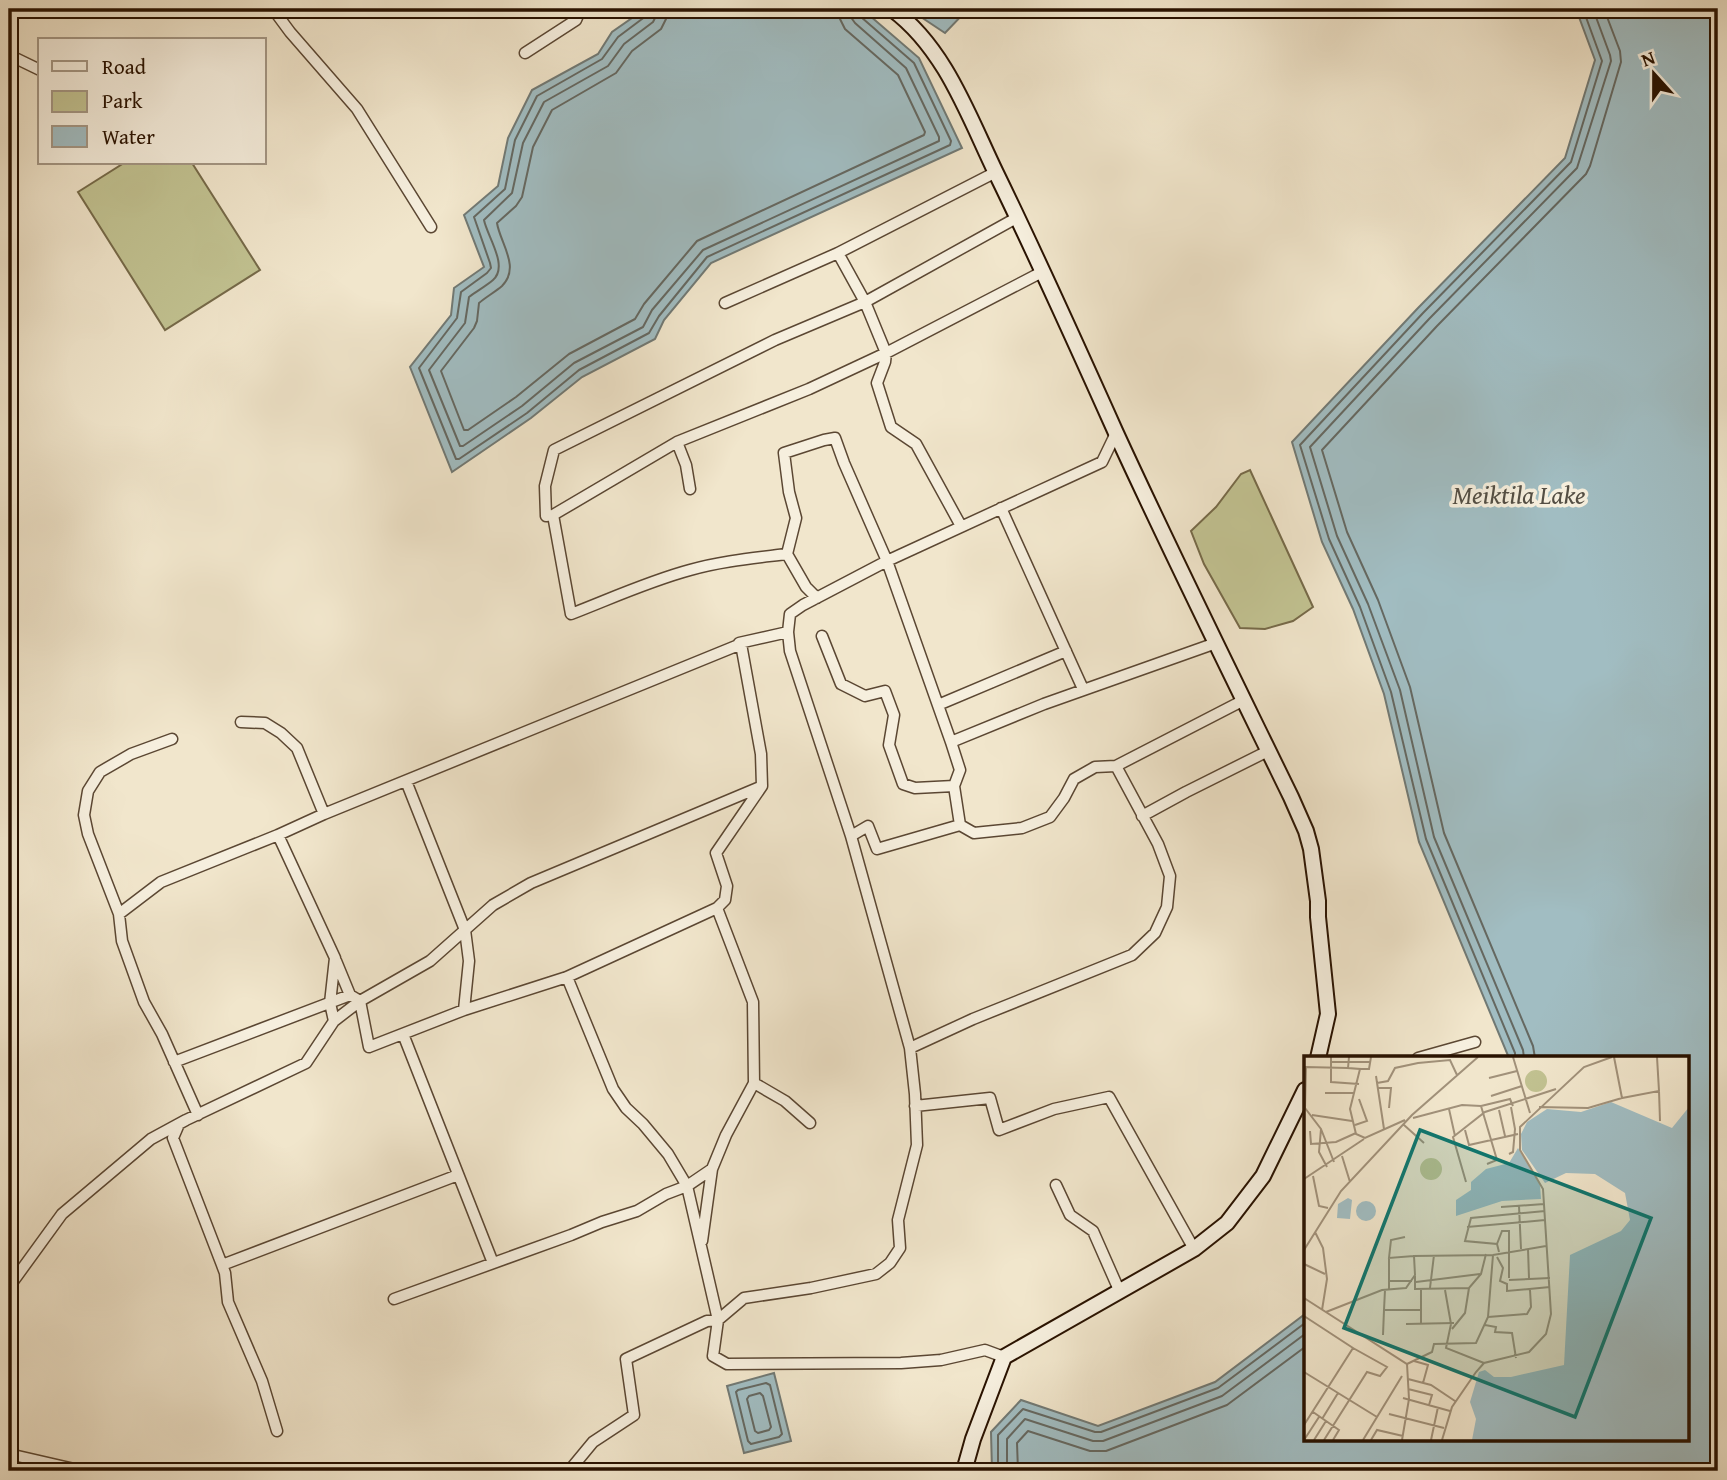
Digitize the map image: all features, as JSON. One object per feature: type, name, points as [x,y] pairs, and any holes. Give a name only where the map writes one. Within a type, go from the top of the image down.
[{"type":"street","points":[[273,9],[357,109],[431,227]]},
{"type":"street","points":[[525,52],[576,20],[578,9]]},
{"type":"street","points":[[892,9],[913,26],[951,79],[1301,820],[1311,849],[1328,1014],[1318,1056]]},
{"type":"street","points":[[9,55],[38,69]]},
{"type":"street","points":[[725,303],[838,253],[996,172]]},
{"type":"street","points":[[1018,217],[865,302],[775,340],[554,450],[545,486],[546,516],[553,515],[677,442],[809,389],[887,354],[1042,272]]},
{"type":"street","points":[[838,253],[865,302],[887,354],[877,383],[891,427],[916,444],[961,526]]},
{"type":"street","points":[[569,1471],[593,1442],[634,1415],[626,1360],[707,1321],[718,1320],[744,1298],[811,1288],[876,1274],[890,1263],[900,1248],[898,1220],[917,1145],[909,1048],[851,836],[790,651],[790,614],[887,561],[1102,461],[1116,433]]},
{"type":"street","points":[[817,598],[806,587],[787,554],[796,518],[789,492],[784,453],[835,438],[887,561],[951,742],[960,770],[954,786],[960,825]]},
{"type":"street","points":[[677,442],[686,465],[690,489]]},
{"type":"street","points":[[1001,508],[1083,689]]},
{"type":"street","points":[[553,515],[571,614],[692,569],[787,554]]},
{"type":"street","points":[[119,914],[161,882],[741,644],[739,643],[788,632]]},
{"type":"street","points":[[822,636],[841,684],[865,696],[886,691],[894,715],[889,745],[903,784],[915,788],[954,786]]},
{"type":"street","points":[[951,742],[1083,689],[1216,643]]},
{"type":"street","points":[[360,1001],[369,1047],[464,1010],[567,977],[717,908],[725,900],[727,886],[716,853],[762,786],[761,754],[741,644]]},
{"type":"street","points":[[938,705],[1066,651]]},
{"type":"street","points":[[851,836],[868,826],[877,849],[960,825],[974,833],[1021,828],[1050,817],[1074,779],[1095,767],[1116,766],[1244,700]]},
{"type":"street","points":[[241,722],[265,723],[297,748],[324,814]]},
{"type":"street","points":[[172,739],[131,754],[100,772],[88,791],[84,816],[88,834],[119,914],[122,941],[144,1002],[162,1034],[198,1115]]},
{"type":"street","points":[[1142,816],[1268,751]]},
{"type":"street","points":[[909,1048],[973,1019],[1132,955],[1155,933],[1167,907],[1170,876],[1158,844],[1116,766]]},
{"type":"street","points":[[407,781],[465,930],[469,961],[464,1010]]},
{"type":"street","points":[[9,1287],[62,1214],[151,1139],[306,1063],[334,1021],[360,1001],[430,961],[493,905],[531,883],[762,786]]},
{"type":"street","points":[[278,835],[335,958],[349,995],[360,1001]]},
{"type":"street","points":[[701,1248],[712,1169],[726,1135],[754,1083],[753,1002],[717,908]]},
{"type":"street","points":[[334,1021],[330,1003],[335,958]]},
{"type":"street","points":[[567,977],[613,1089],[626,1108],[668,1154],[687,1186],[718,1320],[713,1356],[727,1364],[901,1363],[941,1360],[985,1350],[1004,1357]]},
{"type":"street","points":[[174,1062],[349,995]]},
{"type":"street","points":[[403,1034],[493,1263]]},
{"type":"street","points":[[1425,1056],[1475,1042]]},
{"type":"street","points":[[754,1083],[785,1101],[810,1123]]},
{"type":"street","points":[[964,1471],[973,1439],[1004,1357],[1194,1249],[1227,1223],[1263,1176],[1304,1092]]},
{"type":"street","points":[[915,1106],[990,1098],[999,1130],[1054,1109],[1109,1097],[1194,1249]]},
{"type":"street","points":[[179,1124],[173,1139],[225,1273],[228,1302],[262,1381],[277,1431]]},
{"type":"street","points":[[394,1299],[637,1211],[666,1194],[687,1186],[712,1169]]},
{"type":"street","points":[[222,1265],[458,1175]]},
{"type":"street","points":[[1056,1185],[1070,1215],[1093,1231],[1119,1290]]},
{"type":"street","points":[[9,1454],[83,1471]]},
{"type":"green space","points":[[122,164],[193,164],[260,270],[165,330],[78,192]]},
{"type":"green space","points":[[1250,470],[1313,607],[1293,621],[1265,629],[1240,628],[1204,564],[1191,531],[1216,507],[1241,474]]},
{"type":"water","points":[[645,9],[862,9],[919,58],[962,148],[711,263],[664,320],[655,339],[582,377],[531,418],[452,472],[410,367],[451,315],[454,288],[484,267],[464,215],[498,186],[508,138],[532,90],[598,54],[612,32]]},
{"type":"water","points":[[909,9],[968,9],[945,33]]},
{"type":"water","name":"Meiktila Lake","points":[[1576,9],[1718,9],[1718,1471],[992,1471],[991,1432],[1021,1400],[1098,1426],[1215,1382],[1304,1315],[1304,1442],[1688,1442],[1688,1056],[1508,1056],[1419,842],[1384,694],[1353,609],[1322,542],[1292,442],[1565,158],[1595,60]]},
{"type":"water","points":[[774,1373],[791,1441],[744,1453],[727,1386]]}]
